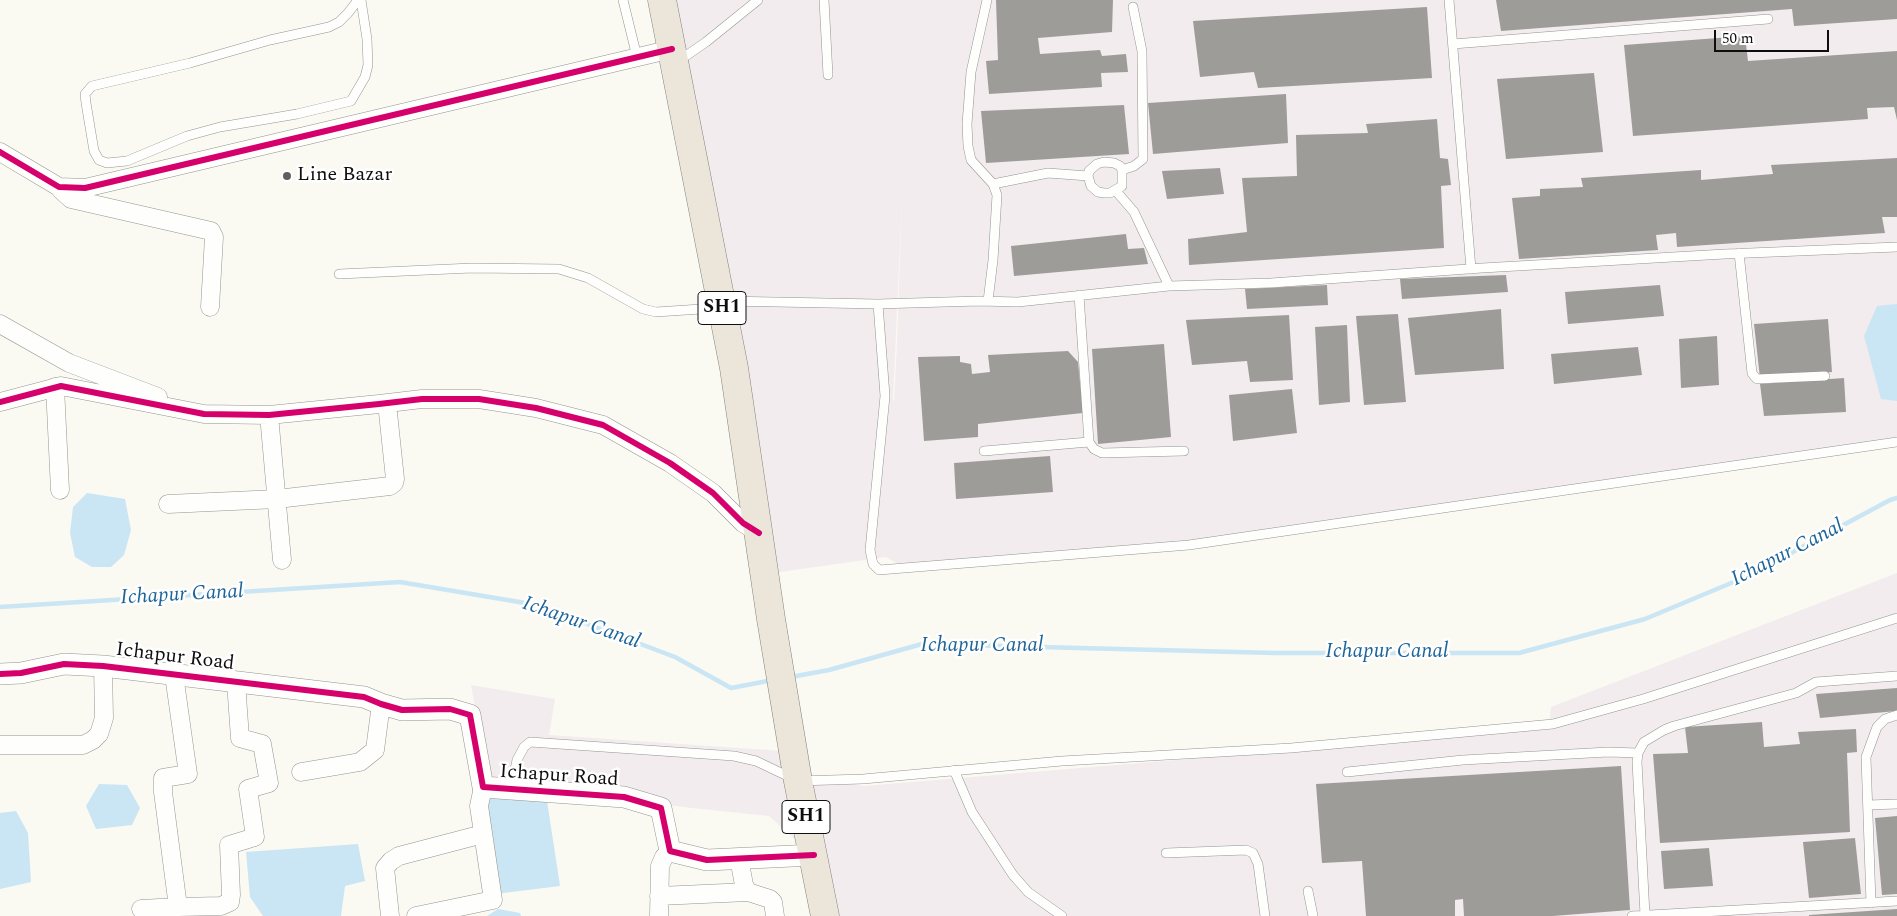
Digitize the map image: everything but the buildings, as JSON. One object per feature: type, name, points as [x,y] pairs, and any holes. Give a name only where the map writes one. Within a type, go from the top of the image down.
[{"type":"main road","name":"SH1","points":[[662,0],[734,368],[771,619],[798,780],[825,916]]},
{"type":"street","points":[[59,187],[85,188],[637,57],[673,56]]},
{"type":"street","points":[[0,152],[59,187],[71,199],[211,231],[214,236],[210,307]]},
{"type":"street","points":[[0,324],[69,363],[204,414]]},
{"type":"street","points":[[0,402],[61,386],[204,414],[268,414],[387,404],[422,399],[479,399],[536,408],[603,425],[670,463],[713,493],[743,523],[759,533]]},
{"type":"street","points":[[55,387],[60,490]]},
{"type":"street","points":[[168,504],[277,500],[390,486],[394,483],[387,404]]},
{"type":"street","points":[[268,414],[282,560]]},
{"type":"street","name":"Ichapur Road","points":[[0,674],[22,673],[64,664],[103,666],[364,697],[402,710],[450,710],[470,715],[483,788],[624,797],[661,808],[670,851]]},
{"type":"street","points":[[0,745],[83,744],[93,740],[99,734],[104,718],[103,666]]},
{"type":"street","points":[[174,675],[188,774],[163,778],[163,792],[178,907]]},
{"type":"street","points":[[141,908],[221,906],[230,902],[232,895],[229,845],[255,837],[248,789],[269,783],[262,744],[240,738],[236,682]]},
{"type":"street","points":[[300,772],[360,762],[375,750],[380,704]]},
{"type":"street","points":[[416,916],[462,911],[493,900],[479,806],[483,788]]},
{"type":"street","points":[[390,916],[385,868],[391,861],[399,856],[483,834]]},
{"type":"street","points":[[659,916],[660,866],[664,857],[670,851],[706,860],[814,855]]},
{"type":"street","points":[[738,858],[744,885],[748,892]]},
{"type":"street","points":[[660,896],[748,892],[770,899],[773,902],[775,916]]},
{"type":"lane","points":[[359,0],[367,38],[368,65],[366,77],[351,101],[297,114],[220,127],[187,136],[127,162],[107,163],[99,160],[94,151],[85,94],[92,86],[270,40],[329,27],[339,22],[348,14],[359,0]]},
{"type":"lane","points":[[623,0],[637,57]]},
{"type":"lane","points":[[673,56],[706,42],[758,0]]},
{"type":"lane","points":[[824,0],[828,75]]},
{"type":"lane","points":[[987,0],[972,72],[968,139],[971,160],[993,184],[998,203],[988,301]]},
{"type":"lane","points":[[1449,0],[1471,269]]},
{"type":"lane","points":[[1122,170],[1134,166],[1143,159],[1142,51],[1133,7]]},
{"type":"lane","points":[[1453,44],[1768,19]]},
{"type":"lane","points":[[1104,162],[1114,163],[1120,166],[1122,170],[1122,186],[1110,193],[1098,192],[1091,186],[1088,176],[1089,171],[1096,164],[1104,162]]},
{"type":"lane","points":[[993,184],[1048,173],[1088,176]]},
{"type":"lane","points":[[1116,191],[1134,212],[1169,286]]},
{"type":"lane","points":[[339,274],[472,268],[559,269],[588,278],[632,304],[656,312],[722,306],[1018,302],[1169,286],[1271,283],[1739,253],[1897,247]]},
{"type":"lane","points":[[1739,253],[1752,373],[1757,379],[1825,376]]},
{"type":"lane","points":[[1079,295],[1089,442],[1094,449],[1102,453],[1184,451]]},
{"type":"lane","points":[[878,304],[885,396],[870,550],[873,564],[879,570],[1189,545],[1897,442]]},
{"type":"lane","points":[[984,451],[1089,442]]},
{"type":"lane","points":[[511,790],[517,760],[530,742],[734,756],[756,761],[798,780],[862,779],[1062,760],[1291,748],[1553,724],[1642,699],[1897,618]]},
{"type":"lane","points":[[1645,915],[1638,753],[1644,742],[1664,730],[1796,693],[1816,682],[1897,676]]},
{"type":"lane","points":[[1871,902],[1866,757],[1877,727],[1885,719],[1897,715]]},
{"type":"lane","points":[[1347,772],[1463,760],[1608,752],[1638,753]]},
{"type":"lane","points":[[954,770],[972,812],[1013,875],[1028,892],[1062,916]]},
{"type":"lane","points":[[1868,805],[1897,804]]},
{"type":"lane","points":[[1166,853],[1246,850],[1253,853],[1258,864],[1264,916]]},
{"type":"lane","points":[[1308,891],[1313,916]]},
{"type":"lane","points":[[1632,916],[1897,901]]},
{"type":"shaded area","points":[[667,0],[1897,0],[1897,439],[1179,545],[902,566],[886,557],[773,573]],"holes":[[[902,199],[897,343],[894,401]]]},
{"type":"shaded area","points":[[1897,573],[1897,916],[825,916],[801,773],[864,786],[1549,729],[1551,707]]},
{"type":"shaded area","points":[[471,685],[555,699],[549,735],[783,751],[801,845],[769,816],[489,783]]},
{"type":"water","points":[[1897,304],[1897,401],[1881,399],[1864,336],[1877,306]]},
{"type":"water","points":[[87,493],[125,499],[131,530],[124,555],[111,567],[92,567],[75,557],[70,533],[73,507]]},
{"type":"water","points":[[99,784],[127,785],[140,808],[132,825],[96,829],[86,806]]},
{"type":"water","points":[[490,796],[547,801],[560,886],[495,894],[485,808]]},
{"type":"water","points":[[16,811],[28,833],[31,882],[0,889],[0,813]]},
{"type":"water","points":[[358,844],[365,881],[345,886],[341,916],[263,916],[250,897],[246,852]]},
{"type":"water","points":[[498,909],[520,913],[521,916],[487,916]]},
{"type":"waterway","name":"Ichapur Canal","points":[[791,677],[829,670],[922,644],[1275,653],[1519,653],[1645,619],[1748,576],[1897,498]]},
{"type":"waterway","name":"Ichapur Canal","points":[[0,607],[400,582],[537,605],[675,657],[731,688],[773,680]]},
{"type":"cycle path","points":[[0,152],[59,187],[85,188],[672,49]]},
{"type":"cycle path","points":[[0,402],[61,386],[204,414],[269,415],[422,399],[479,399],[536,408],[603,425],[670,463],[713,493],[743,523],[759,533]]},
{"type":"cycle path","points":[[0,674],[21,673],[64,664],[103,666],[364,697],[402,710],[450,709],[470,715],[483,787],[624,797],[661,808],[670,851],[707,860],[814,855]]},
{"type":"place","name":"Line Bazar","points":[[287,176]]}]
